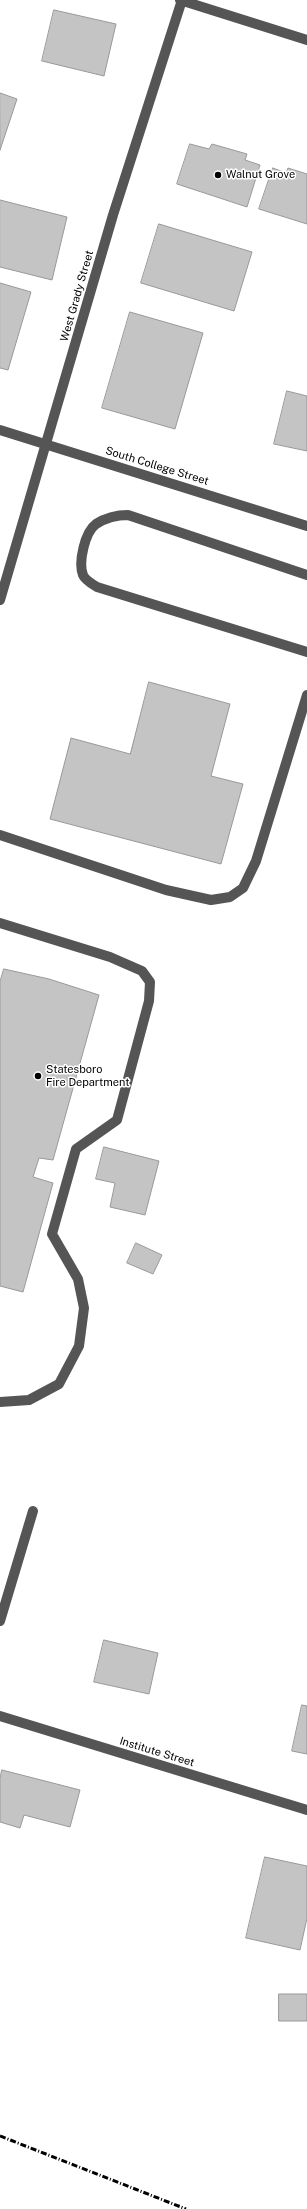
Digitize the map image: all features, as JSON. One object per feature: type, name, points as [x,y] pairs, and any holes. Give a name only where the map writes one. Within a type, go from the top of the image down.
[{"type":"street","points":[[181,0],[307,40]]},
{"type":"street","name":"West Grady Street","points":[[0,600],[47,445],[113,215],[181,0]]},
{"type":"street","name":"South College Street","points":[[0,430],[307,526]]},
{"type":"street","points":[[307,575],[128,515],[111,516],[95,525],[83,547],[80,564],[84,577],[97,588],[307,652]]},
{"type":"street","points":[[0,835],[166,890],[210,900],[230,897],[243,888],[256,861],[307,695]]},
{"type":"street","points":[[0,922],[110,956],[142,971],[150,982],[149,1001],[117,1120],[76,1149],[52,1234],[78,1279],[84,1308],[79,1346],[59,1384],[29,1400],[0,1402]]},
{"type":"street","points":[[0,1621],[33,1511]]},
{"type":"street","name":"Institute Street","points":[[0,1716],[307,1810]]},
{"type":"building","points":[[54,10],[116,24],[104,76],[42,61]]},
{"type":"building","points":[[0,93],[17,99],[0,150]]},
{"type":"building","name":"Walnut Grove","points":[[190,144],[209,149],[212,144],[247,154],[245,160],[260,165],[247,207],[177,184]]},
{"type":"building","name":"Walnut Grove","points":[[273,168],[286,173],[288,168],[307,174],[307,224],[259,209]]},
{"type":"building","points":[[0,200],[67,217],[52,280],[0,267]]},
{"type":"building","points":[[159,224],[252,252],[234,311],[141,283]]},
{"type":"building","points":[[0,283],[31,292],[8,370],[0,368]]},
{"type":"building","points":[[130,312],[203,333],[175,429],[102,408]]},
{"type":"building","points":[[287,391],[307,396],[307,451],[274,444]]},
{"type":"building","points":[[149,682],[230,704],[211,776],[243,784],[221,864],[50,819],[71,738],[130,754]]},
{"type":"building","name":"Statesboro Fire Department","points":[[4,969],[49,979],[99,995],[53,1160],[39,1158],[33,1177],[53,1183],[23,1292],[0,1286],[0,982]]},
{"type":"building","points":[[104,1147],[159,1161],[145,1215],[110,1207],[115,1183],[96,1179]]},
{"type":"building","points":[[136,1243],[162,1255],[153,1274],[127,1263]]},
{"type":"building","points":[[104,1640],[158,1653],[149,1694],[94,1682]]},
{"type":"building","points":[[302,1705],[307,1706],[307,1754],[292,1751]]},
{"type":"building","points":[[2,1770],[80,1790],[70,1827],[24,1815],[20,1828],[0,1822],[0,1779]]},
{"type":"building","points":[[265,1857],[307,1866],[307,1918],[300,1950],[246,1938]]},
{"type":"building","points":[[279,1994],[307,1994],[307,2021],[279,2021]]},
{"type":"railway","points":[[0,2136],[186,2209]]},
{"type":"place","name":"Walnut Grove","points":[[218,175]]},
{"type":"place","name":"Statesboro Fire Department","points":[[38,1076]]}]
